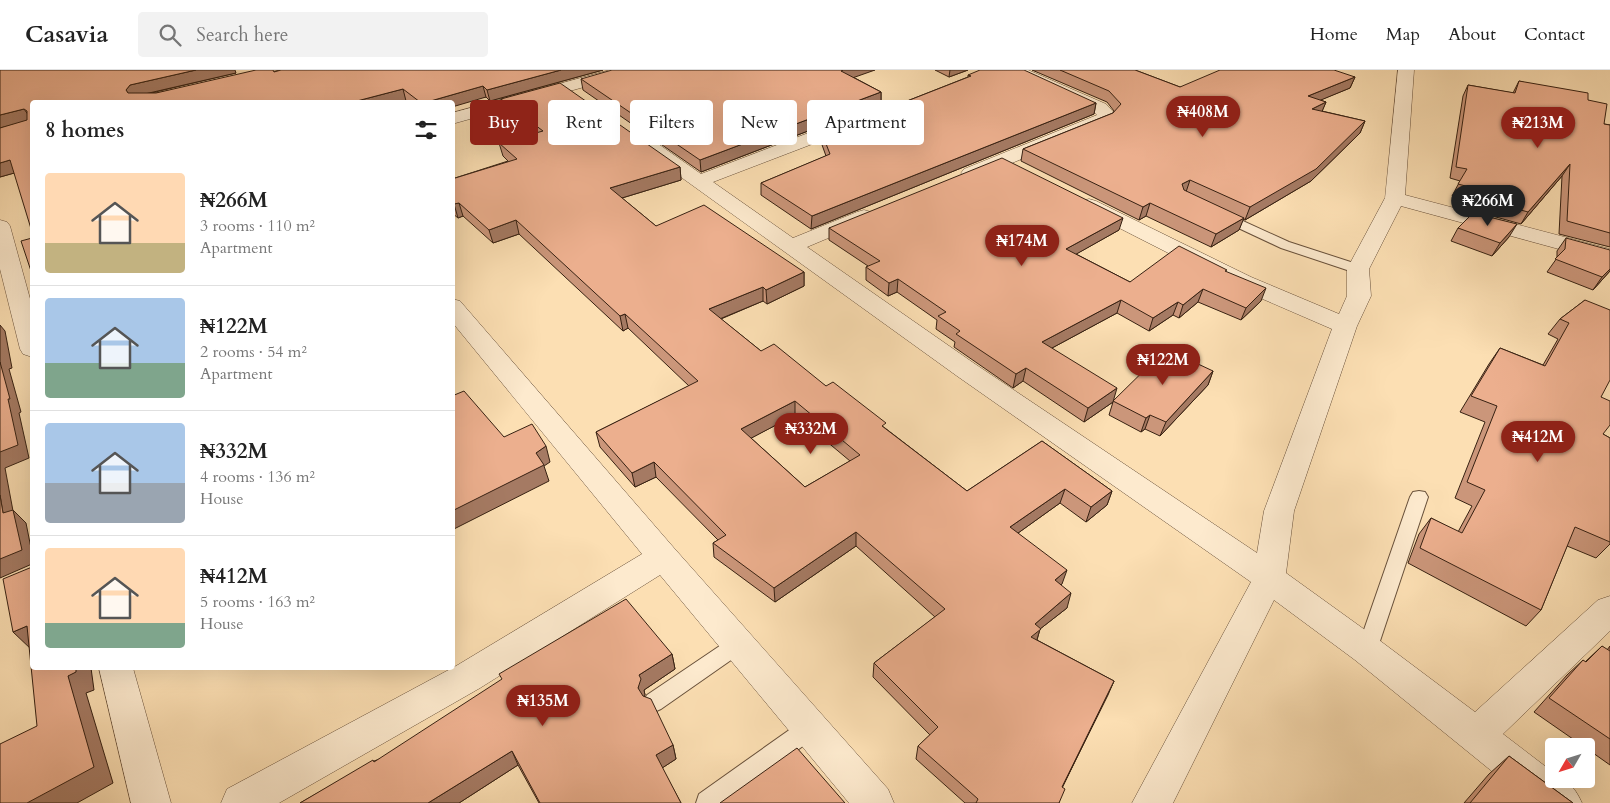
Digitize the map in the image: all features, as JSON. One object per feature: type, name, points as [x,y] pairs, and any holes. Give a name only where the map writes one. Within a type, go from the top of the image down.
[{"type":"street","points":[[455,118],[628,70]]},
{"type":"street","points":[[956,179],[1107,116],[1100,108],[1016,70]]},
{"type":"street","points":[[1152,803],[1269,578],[1279,511],[1345,326],[1359,296],[1358,269],[1395,198],[1406,70]]},
{"type":"street","points":[[565,87],[583,100]]},
{"type":"street","points":[[628,131],[966,370],[1269,578],[1367,650],[1562,803]]},
{"type":"street","points":[[699,181],[807,140]]},
{"type":"street","points":[[1002,161],[1028,174]]},
{"type":"street","points":[[1071,196],[1242,282],[1345,326]]},
{"type":"street","points":[[1395,198],[1610,256]]},
{"type":"street","points":[[792,246],[883,209]]},
{"type":"street","points":[[7,241],[30,340]]},
{"type":"street","points":[[455,310],[663,557],[874,803]]},
{"type":"street","points":[[241,803],[468,677],[663,557]]},
{"type":"street","points":[[1475,736],[1610,610]]},
{"type":"street","points":[[117,670],[151,803]]},
{"type":"lane","points":[[1210,209],[1285,245],[1358,269]]},
{"type":"lane","points":[[1367,650],[1418,497]]},
{"type":"lane","points":[[654,702],[738,645]]},
{"type":"lane","points":[[707,802],[810,728]]},
{"type":"building","points":[[0,70],[196,70],[130,85],[126,90],[128,93],[156,93],[256,70],[273,70],[274,72],[281,70],[561,70],[487,90],[483,86],[434,100],[417,100],[403,89],[361,100],[30,100],[30,225],[10,160],[0,163],[0,128],[27,120],[27,111],[24,109],[0,115]]},
{"type":"building","points":[[612,70],[843,70],[841,71],[881,92],[860,100],[807,100],[807,120],[797,124],[797,100],[723,100],[723,145],[740,145],[700,160],[678,145],[713,145],[713,100],[630,100],[630,112],[620,106],[620,100],[612,100],[581,79]]},
{"type":"building","points":[[980,70],[1024,70],[1096,103],[812,216],[761,183],[830,154],[826,145],[924,145],[924,100],[910,100],[971,76],[968,75]]},
{"type":"building","points":[[1060,70],[1135,70],[1180,87],[1220,70],[1334,70],[1355,77],[1308,96],[1326,102],[1312,109],[1365,121],[1316,169],[1250,207],[1190,180],[1182,184],[1184,190],[1244,218],[1216,234],[1150,203],[1143,207],[1023,149],[1113,113],[1121,104],[1109,91]]},
{"type":"building","points":[[1519,81],[1588,93],[1588,100],[1607,104],[1604,124],[1610,125],[1610,233],[1567,221],[1570,164],[1528,212],[1485,200],[1492,193],[1458,184],[1467,169],[1456,167],[1468,85],[1515,93]]},
{"type":"building","points":[[560,83],[584,100],[548,100],[548,145],[620,145],[620,125],[630,132],[630,145],[649,145],[680,167],[610,188],[656,226],[704,205],[804,272],[766,290],[763,287],[709,309],[761,351],[774,344],[826,386],[833,382],[886,423],[882,426],[967,491],[1042,441],[1112,491],[1091,507],[1065,489],[1010,527],[1067,570],[1055,580],[1071,593],[1035,624],[1041,629],[1031,637],[1114,681],[1062,787],[1065,789],[1059,803],[976,803],[978,799],[918,746],[938,727],[874,663],[945,609],[856,532],[774,588],[713,543],[726,535],[654,462],[632,473],[596,432],[698,381],[625,314],[620,316],[516,220],[489,230],[459,203],[455,204],[455,178],[517,159],[501,145],[538,145],[538,132],[543,131],[538,127],[538,100],[501,99]],"holes":[[[795,401],[860,455],[805,487],[741,429]]]},
{"type":"building","points":[[1002,158],[1123,218],[1066,249],[1130,282],[1179,246],[1227,270],[1225,271],[1266,288],[1246,308],[1203,289],[1183,305],[1178,302],[1153,318],[1121,300],[1042,342],[1117,388],[1088,408],[1026,368],[1016,374],[956,334],[960,331],[938,316],[946,312],[898,279],[889,283],[866,267],[880,261],[829,228]]},
{"type":"building","points":[[1473,213],[1517,224],[1500,243],[1458,228]]},
{"type":"building","points":[[1566,238],[1610,250],[1610,269],[1602,277],[1555,259],[1565,249]]},
{"type":"building","points":[[30,239],[30,268],[21,241]]},
{"type":"building","points":[[1585,300],[1610,310],[1610,380],[1601,397],[1610,401],[1610,425],[1603,434],[1610,438],[1610,542],[1575,527],[1541,610],[1420,548],[1431,518],[1462,533],[1485,490],[1467,482],[1497,406],[1471,396],[1500,348],[1545,366],[1569,323],[1560,319]]},
{"type":"building","points":[[1166,349],[1213,371],[1166,422],[1150,415],[1146,418],[1113,401]]},
{"type":"building","points":[[0,362],[10,399],[8,399],[18,445],[0,452]]},
{"type":"building","points":[[464,391],[504,437],[532,424],[546,446],[536,453],[544,465],[455,510],[455,395]]},
{"type":"building","points":[[0,495],[3,513],[13,510],[22,550],[0,559]]},
{"type":"building","points":[[30,568],[30,656],[27,626],[13,632],[3,579]]},
{"type":"building","points":[[626,599],[672,654],[639,675],[641,679],[638,688],[643,696],[651,699],[673,745],[656,755],[681,803],[540,803],[512,751],[428,803],[300,803],[373,760],[374,762],[502,679],[499,674]]},
{"type":"building","points":[[1602,646],[1610,651],[1610,739],[1549,698],[1583,660],[1586,662]]},
{"type":"building","points":[[31,670],[76,670],[76,672],[68,676],[94,767],[27,803],[0,803],[0,744],[37,726]]},
{"type":"building","points":[[797,748],[845,803],[720,803]]},
{"type":"building","points":[[1509,756],[1545,782],[1545,788],[1553,788],[1573,803],[1470,803]]}]
